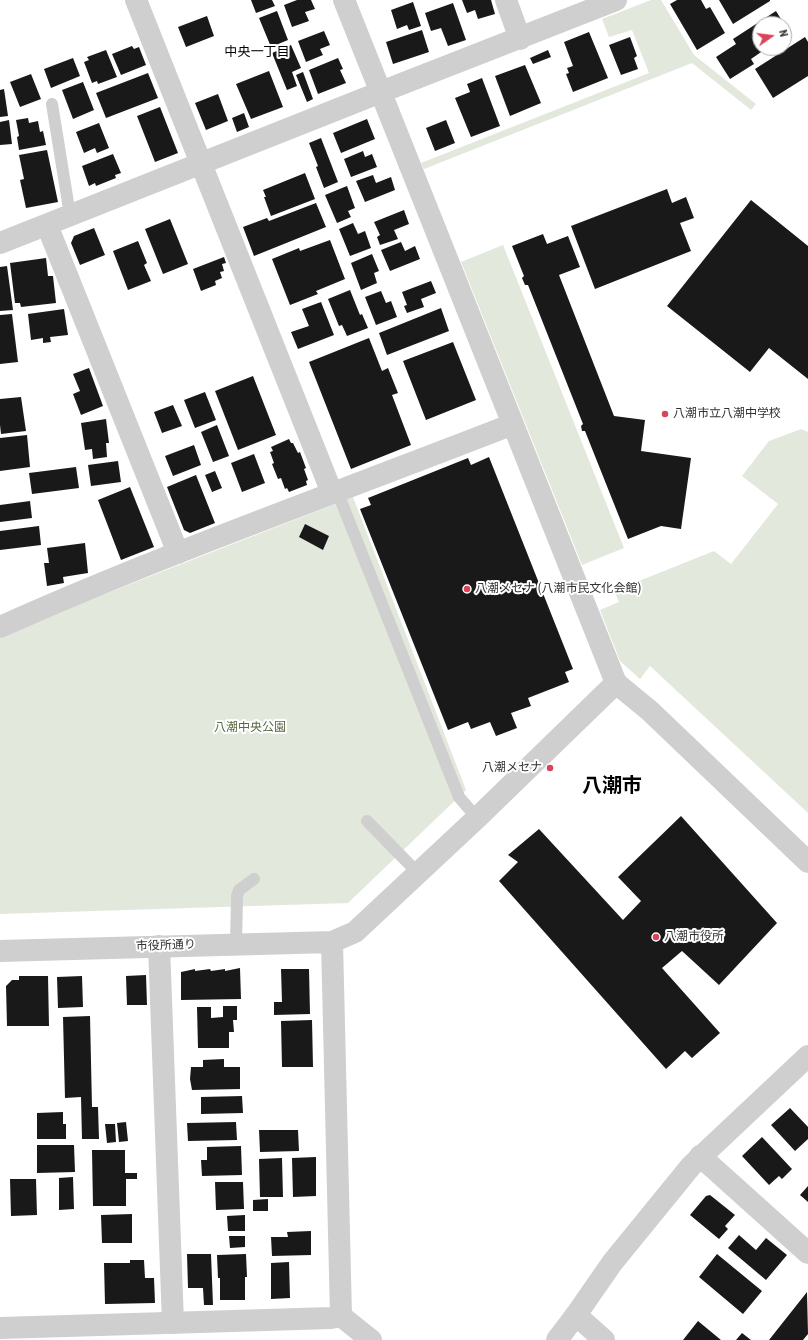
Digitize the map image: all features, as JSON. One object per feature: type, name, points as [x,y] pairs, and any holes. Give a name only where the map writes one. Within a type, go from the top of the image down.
[{"type":"street","points":[[136,0],[334,492]]},
{"type":"street","points":[[344,0],[616,683],[650,711],[808,862]]},
{"type":"street","points":[[506,0],[520,39]]},
{"type":"street","points":[[0,243],[381,92],[520,39],[614,0]]},
{"type":"street","points":[[47,225],[178,553]]},
{"type":"street","points":[[0,627],[61,600],[178,553],[513,424]]},
{"type":"street","points":[[371,1340],[341,1316],[332,942],[355,932],[477,818],[616,683]]},
{"type":"street","name":"市役所通り","points":[[0,951],[332,942]]},
{"type":"street","points":[[159,946],[173,1323]]},
{"type":"street","points":[[557,1340],[576,1316],[612,1263],[691,1166],[808,1056]]},
{"type":"street","points":[[700,1156],[808,1253]]},
{"type":"street","points":[[0,1328],[331,1318],[341,1316]]},
{"type":"street","points":[[576,1316],[604,1340]]},
{"type":"lane","points":[[52,104],[70,215]]},
{"type":"lane","points":[[334,492],[459,797],[477,818]]},
{"type":"lane","points":[[367,821],[418,873]]},
{"type":"lane","points":[[236,944],[237,896],[239,890],[254,879]]},
{"type":"green space","points":[[651,0],[661,0],[694,55],[756,104],[751,110],[692,63],[424,169],[421,163],[649,73],[632,30],[609,37],[602,19]]},
{"type":"green space","points":[[503,245],[624,548],[582,565],[461,262]]},
{"type":"green space","points":[[801,429],[808,432],[808,813],[650,666],[640,679],[620,661],[600,610],[619,602],[614,591],[714,551],[731,564],[778,504],[742,476],[769,441]]},
{"type":"green space","name":"八潮中央公園","points":[[353,497],[466,790],[348,903],[0,914],[0,635]]},
{"type":"building","points":[[251,0],[272,0],[275,6],[256,13]]},
{"type":"building","points":[[297,0],[311,0],[315,9],[305,12],[309,21],[292,27],[284,5]]},
{"type":"building","points":[[462,0],[491,0],[495,14],[478,19],[475,10],[467,13]]},
{"type":"building","points":[[677,0],[701,0],[706,9],[710,7],[725,33],[697,50],[670,4]]},
{"type":"building","points":[[719,0],[770,0],[770,1],[733,24]]},
{"type":"building","points":[[413,2],[421,26],[409,30],[407,25],[397,29],[391,10]]},
{"type":"building","points":[[453,3],[466,40],[448,46],[441,28],[431,31],[425,13]]},
{"type":"building","points":[[277,11],[288,40],[271,47],[259,18]]},
{"type":"building","points":[[776,11],[779,16],[768,16]]},
{"type":"building","points":[[207,16],[214,36],[186,47],[178,27]]},
{"type":"building","points":[[752,27],[752,56],[755,56],[751,59],[754,64],[730,79],[716,57],[736,44],[733,39]]},
{"type":"building","points":[[422,30],[429,52],[393,64],[386,42]]},
{"type":"building","points":[[324,31],[330,45],[320,49],[323,55],[306,62],[298,41]]},
{"type":"building","points":[[589,32],[608,78],[573,92],[566,74],[569,73],[567,68],[573,66],[564,42]]},
{"type":"building","points":[[630,37],[637,56],[634,58],[638,69],[621,75],[609,45]]},
{"type":"building","points":[[805,37],[808,42],[808,76],[773,98],[755,69],[775,56],[792,56],[792,45]]},
{"type":"building","points":[[291,45],[301,68],[292,72],[297,86],[287,90],[272,53]]},
{"type":"building","points":[[132,46],[134,49],[139,47],[146,65],[121,75],[112,54]]},
{"type":"building","points":[[106,50],[117,77],[98,84],[97,81],[92,83],[84,62],[89,60],[87,57]]},
{"type":"building","points":[[548,50],[551,57],[533,64],[530,58]]},
{"type":"building","points":[[73,58],[80,76],[51,88],[44,69]]},
{"type":"building","points":[[338,58],[343,69],[340,70],[346,83],[318,94],[309,70]]},
{"type":"building","points":[[525,65],[541,103],[510,116],[495,76]]},
{"type":"building","points":[[269,71],[283,107],[251,119],[236,84]]},
{"type":"building","points":[[303,72],[313,99],[307,102],[296,75]]},
{"type":"building","points":[[148,73],[158,98],[106,118],[96,93]]},
{"type":"building","points":[[31,74],[41,99],[20,107],[10,82]]},
{"type":"building","points":[[482,78],[500,126],[471,137],[455,98],[470,92],[467,84]]},
{"type":"building","points":[[83,82],[94,110],[73,119],[62,90]]},
{"type":"building","points":[[4,89],[8,116],[0,117],[0,90]]},
{"type":"building","points":[[218,94],[228,121],[206,130],[195,103]]},
{"type":"building","points":[[160,107],[178,153],[155,162],[137,116]]},
{"type":"building","points":[[244,113],[249,127],[237,132],[232,118]]},
{"type":"building","points":[[28,118],[29,123],[38,121],[40,132],[43,131],[46,145],[19,150],[17,137],[19,136],[16,120]]},
{"type":"building","points":[[367,119],[375,139],[341,153],[333,133]]},
{"type":"building","points":[[9,120],[12,144],[0,145],[0,122]]},
{"type":"building","points":[[446,120],[455,143],[435,151],[426,128]]},
{"type":"building","points":[[99,123],[109,148],[97,153],[95,148],[84,153],[76,132]]},
{"type":"building","points":[[321,138],[338,182],[324,188],[316,167],[318,166],[309,143]]},
{"type":"building","points":[[47,150],[58,202],[26,208],[20,180],[24,179],[19,155]]},
{"type":"building","points":[[363,151],[365,157],[372,154],[377,167],[351,177],[344,159]]},
{"type":"building","points":[[113,154],[121,173],[115,175],[116,178],[96,186],[95,183],[89,186],[82,166]]},
{"type":"building","points":[[305,173],[315,199],[271,216],[263,190]]},
{"type":"building","points":[[373,175],[376,183],[391,177],[395,190],[365,202],[356,181]]},
{"type":"building","points":[[347,186],[355,208],[348,211],[351,217],[337,223],[325,195]]},
{"type":"building","points":[[667,189],[672,203],[686,197],[694,218],[680,223],[691,251],[595,289],[571,226]]},
{"type":"building","points":[[751,200],[808,246],[808,379],[769,348],[750,372],[667,306]]},
{"type":"building","points":[[316,203],[326,227],[254,256],[243,227],[267,218],[269,221]]},
{"type":"building","points":[[404,210],[409,224],[394,230],[398,239],[380,245],[377,237],[380,235],[374,222]]},
{"type":"building","points":[[170,219],[188,264],[163,274],[145,229]]},
{"type":"building","points":[[353,223],[358,234],[365,231],[371,248],[350,256],[339,229]]},
{"type":"building","points":[[94,228],[105,255],[80,265],[71,243],[74,236]]},
{"type":"building","points":[[543,234],[547,244],[568,236],[580,267],[559,275],[614,416],[645,420],[641,451],[691,458],[681,529],[661,526],[628,539],[585,431],[582,431],[581,426],[583,424],[528,285],[525,285],[522,278],[524,276],[512,246]]},
{"type":"building","points":[[330,240],[345,279],[316,291],[318,294],[290,305],[272,259],[299,248],[300,251]]},
{"type":"building","points":[[138,241],[147,263],[144,265],[151,281],[128,290],[113,251]]},
{"type":"building","points":[[401,242],[405,251],[415,246],[420,259],[390,271],[381,250]]},
{"type":"building","points":[[372,254],[379,271],[374,273],[377,283],[361,290],[351,263]]},
{"type":"building","points":[[224,257],[226,263],[222,264],[224,271],[220,272],[222,278],[215,281],[216,285],[201,291],[193,269]]},
{"type":"building","points":[[46,258],[48,276],[53,276],[56,303],[21,307],[20,303],[15,303],[10,263]]},
{"type":"building","points":[[7,266],[13,310],[0,311],[0,267]]},
{"type":"building","points":[[431,281],[436,293],[421,299],[424,307],[407,313],[404,306],[407,305],[402,292]]},
{"type":"building","points":[[350,290],[360,315],[362,314],[368,328],[347,336],[342,325],[339,326],[328,299]]},
{"type":"building","points":[[381,291],[386,303],[391,301],[397,317],[376,325],[365,297]]},
{"type":"building","points":[[321,302],[334,335],[298,349],[291,332],[309,326],[302,309]]},
{"type":"building","points":[[441,308],[449,331],[387,355],[379,333]]},
{"type":"building","points":[[64,309],[68,335],[50,337],[51,342],[43,343],[43,338],[31,340],[28,314]]},
{"type":"building","points":[[12,314],[18,362],[0,364],[0,315]]},
{"type":"building","points":[[369,338],[382,371],[388,368],[398,393],[392,395],[411,445],[351,469],[309,362]]},
{"type":"building","points":[[453,342],[476,400],[426,420],[403,361]]},
{"type":"building","points":[[89,368],[103,406],[81,415],[73,394],[80,391],[73,374]]},
{"type":"building","points":[[253,376],[276,435],[238,450],[215,391]]},
{"type":"building","points":[[205,392],[216,420],[195,428],[184,400]]},
{"type":"building","points":[[21,397],[26,431],[1,434],[0,399]]},
{"type":"building","points":[[173,405],[182,426],[162,433],[154,412]]},
{"type":"building","points":[[106,419],[109,443],[106,443],[107,457],[93,459],[92,449],[85,450],[81,423]]},
{"type":"building","points":[[217,425],[229,456],[213,462],[201,432]]},
{"type":"building","points":[[27,435],[30,467],[0,471],[0,438]]},
{"type":"building","points":[[289,439],[291,443],[293,443],[298,453],[300,452],[306,468],[304,469],[308,480],[306,481],[307,485],[289,492],[287,488],[285,489],[281,478],[278,479],[272,464],[274,463],[270,452],[273,451],[271,447]]},
{"type":"building","points":[[194,445],[201,465],[173,476],[165,456]]},
{"type":"building","points":[[254,454],[265,483],[242,492],[231,463]]},
{"type":"building","name":"八潮メセナ (八潮市民文化会館)","points":[[489,457],[573,669],[565,672],[569,682],[528,698],[531,706],[511,713],[517,728],[496,736],[490,722],[471,729],[468,722],[448,730],[360,509],[371,505],[368,498],[468,458],[471,465]]},
{"type":"building","points":[[118,461],[121,482],[91,486],[88,465]]},
{"type":"building","points":[[76,467],[79,488],[32,494],[29,473]]},
{"type":"building","points":[[215,471],[222,488],[212,492],[205,475]]},
{"type":"building","points":[[196,475],[215,523],[190,533],[184,530],[167,487]]},
{"type":"building","points":[[130,487],[154,547],[121,560],[98,500]]},
{"type":"building","points":[[30,501],[32,518],[0,522],[0,505]]},
{"type":"building","points":[[305,524],[329,536],[323,550],[299,537]]},
{"type":"building","points":[[39,526],[41,545],[0,550],[0,531]]},
{"type":"building","points":[[85,543],[88,573],[63,577],[64,583],[47,586],[44,563],[49,563],[47,548]]},
{"type":"building","name":"八潮市役所","points":[[681,816],[777,923],[719,985],[682,951],[662,968],[720,1033],[692,1058],[685,1051],[666,1069],[499,881],[518,862],[508,855],[539,829],[623,920],[641,901],[618,877]]},
{"type":"building","points":[[240,968],[241,999],[181,1000],[181,972],[195,969],[195,971],[210,969],[211,971],[225,969],[225,971]]},
{"type":"building","points":[[281,969],[309,969],[310,1014],[274,1015],[274,1002],[282,1002]]},
{"type":"building","points":[[146,975],[147,1005],[127,1005],[126,976]]},
{"type":"building","points":[[19,976],[48,976],[49,1026],[7,1026],[6,986],[12,980],[19,980]]},
{"type":"building","points":[[82,976],[83,1007],[58,1008],[57,977]]},
{"type":"building","points":[[223,1006],[237,1006],[237,1020],[233,1020],[234,1032],[229,1032],[229,1048],[198,1048],[197,1007],[211,1007],[211,1018],[223,1017]]},
{"type":"building","points":[[90,1016],[92,1107],[98,1107],[99,1139],[82,1139],[81,1097],[65,1098],[63,1017]]},
{"type":"building","points":[[312,1020],[313,1067],[282,1067],[281,1021]]},
{"type":"building","points":[[224,1059],[224,1067],[240,1067],[240,1089],[192,1090],[190,1079],[191,1067],[203,1067],[203,1060]]},
{"type":"building","points":[[242,1096],[243,1113],[201,1114],[201,1097]]},
{"type":"building","points":[[790,1108],[808,1127],[808,1139],[795,1151],[771,1125]]},
{"type":"building","points":[[63,1112],[63,1124],[66,1124],[66,1139],[37,1139],[37,1113]]},
{"type":"building","points":[[126,1122],[128,1141],[119,1142],[117,1123]]},
{"type":"building","points":[[236,1122],[237,1140],[188,1141],[187,1123]]},
{"type":"building","points":[[105,1124],[115,1124],[116,1142],[107,1143]]},
{"type":"building","points":[[259,1130],[298,1130],[299,1151],[260,1152]]},
{"type":"building","points":[[762,1137],[792,1169],[782,1179],[779,1176],[769,1185],[742,1156]]},
{"type":"building","points":[[37,1145],[74,1145],[75,1172],[37,1173]]},
{"type":"building","points":[[241,1146],[242,1175],[202,1176],[201,1160],[207,1160],[207,1147]]},
{"type":"building","points":[[92,1150],[125,1150],[125,1173],[137,1173],[137,1179],[126,1179],[126,1206],[93,1206]]},
{"type":"building","points":[[316,1157],[316,1196],[293,1197],[292,1158]]},
{"type":"building","points":[[282,1158],[283,1197],[260,1197],[259,1159]]},
{"type":"building","points":[[73,1177],[74,1209],[59,1210],[59,1178]]},
{"type":"building","points":[[10,1179],[36,1179],[37,1215],[11,1216]]},
{"type":"building","points":[[215,1182],[243,1182],[244,1209],[216,1210]]},
{"type":"building","points":[[808,1186],[808,1202],[800,1195]]},
{"type":"building","points":[[710,1195],[735,1215],[725,1226],[728,1229],[719,1239],[690,1215],[706,1196]]},
{"type":"building","points":[[268,1199],[268,1211],[253,1211],[253,1200]]},
{"type":"building","points":[[132,1214],[132,1243],[102,1243],[101,1215]]},
{"type":"building","points":[[245,1215],[245,1231],[228,1231],[227,1216]]},
{"type":"building","points":[[311,1231],[311,1255],[272,1256],[271,1237],[288,1237],[287,1232]]},
{"type":"building","points":[[739,1235],[756,1250],[766,1238],[787,1255],[766,1280],[728,1248]]},
{"type":"building","points":[[229,1236],[245,1236],[245,1247],[230,1248]]},
{"type":"building","points":[[187,1254],[211,1254],[213,1305],[204,1305],[203,1288],[188,1288]]},
{"type":"building","points":[[246,1254],[247,1277],[245,1277],[245,1300],[220,1300],[220,1278],[218,1278],[217,1255]]},
{"type":"building","points":[[717,1254],[762,1291],[743,1314],[699,1277]]},
{"type":"building","points":[[130,1260],[144,1260],[145,1278],[154,1278],[155,1303],[105,1304],[104,1263],[130,1263]]},
{"type":"building","points":[[289,1262],[290,1298],[271,1299],[271,1263]]},
{"type":"building","points":[[807,1292],[808,1334],[803,1340],[769,1340]]},
{"type":"building","points":[[698,1321],[721,1340],[683,1340]]},
{"type":"building","points":[[742,1333],[751,1340],[736,1340]]},
{"type":"place","name":"八潮市立八潮中学校","points":[[665,414]]},
{"type":"place","name":"八潮メセナ (八潮市民文化会館)","points":[[467,589]]},
{"type":"place","name":"八潮メセナ","points":[[550,768]]},
{"type":"place","name":"八潮市役所","points":[[656,937]]},
{"type":"district","name":"中央一丁目","points":[[257,53]]},
{"type":"district","name":"八潮市","points":[[612,787]]}]
